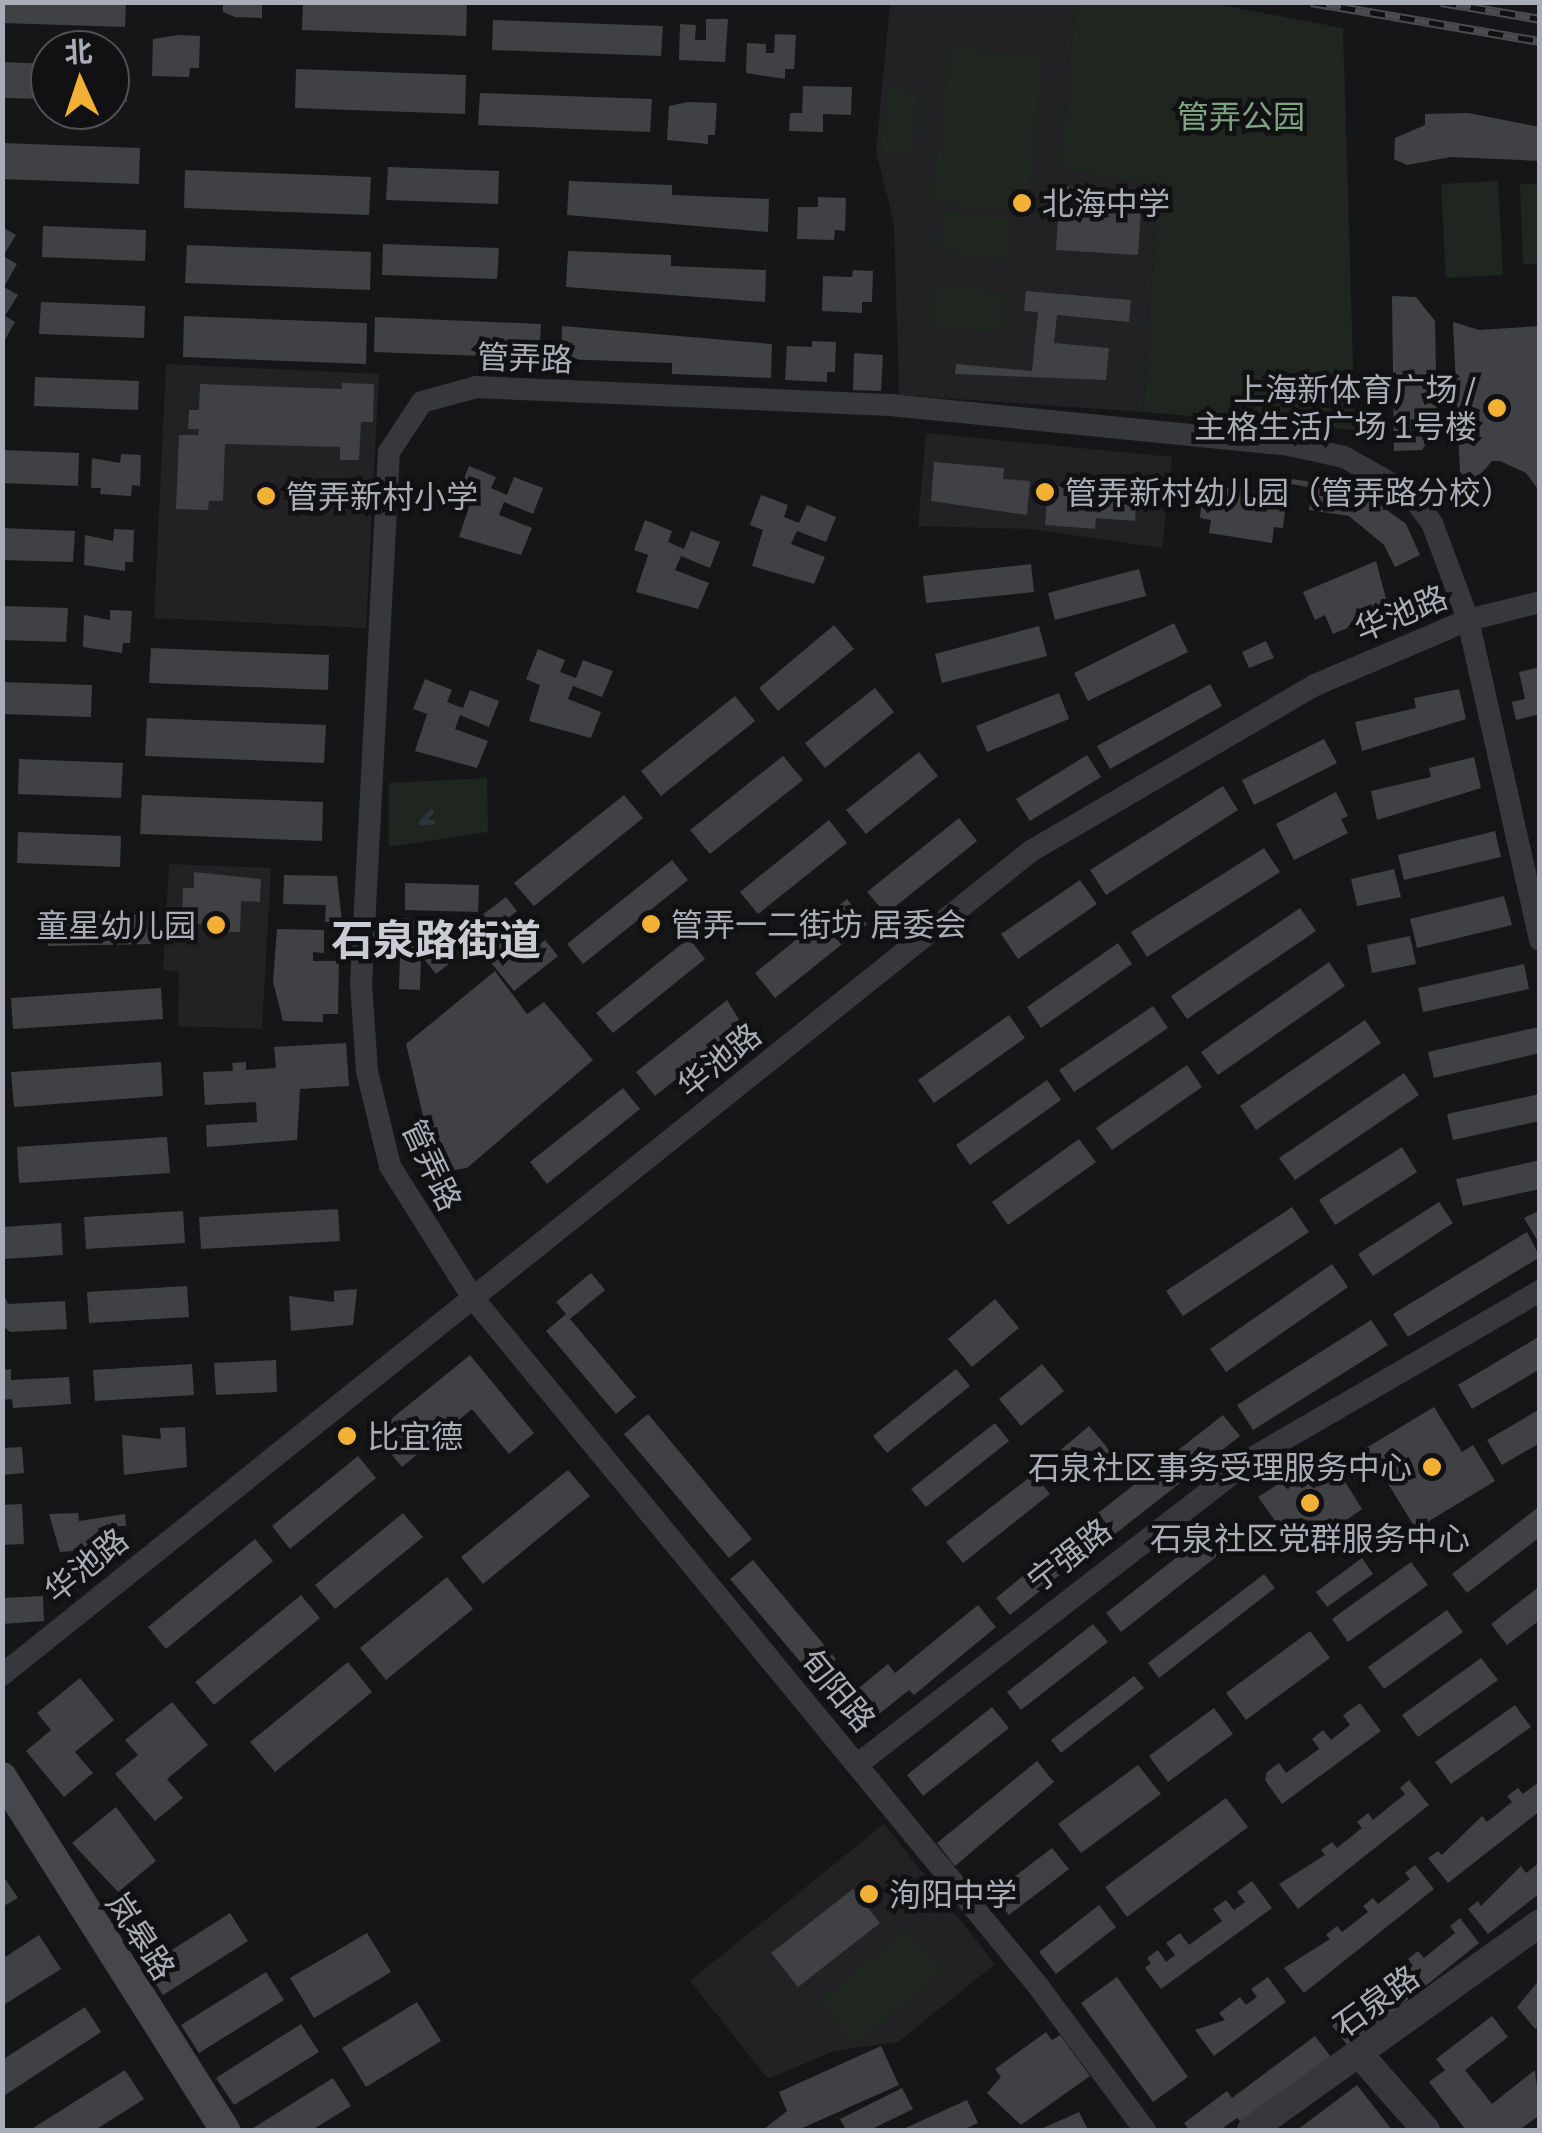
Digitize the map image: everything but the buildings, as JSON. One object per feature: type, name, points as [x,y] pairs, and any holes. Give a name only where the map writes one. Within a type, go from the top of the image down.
[{"type":"main road","name":"岚皋路","points":[[2,1777],[225,2130]]},
{"type":"main road","name":"岚皋路","points":[[2,1812],[209,2130]]},
{"type":"street","name":"管弄路","points":[[473,1298],[390,1166],[366,1071],[361,984],[385,478],[402,424],[422,402],[476,387],[890,406],[1344,457],[1410,494],[1432,523],[1468,620],[1540,940]]},
{"type":"street","name":"华池路","points":[[2,1675],[1035,848],[1256,716],[1468,620],[1540,602]]},
{"type":"street","name":"宁强路","points":[[858,1764],[1252,1458],[1540,1291]]},
{"type":"street","name":"旬阳路","points":[[473,1298],[1036,1982],[1145,2130]]},
{"type":"street","name":"石泉路","points":[[1252,2130],[1361,2056],[1540,1923]]},
{"type":"street","points":[[1361,2056],[1426,2130]]},
{"type":"shaded area","name":"北海中学","points":[[890,3],[1075,3],[1060,169],[1158,183],[1143,412],[899,395],[894,223],[876,152]]},
{"type":"shaded area","name":"管弄新村小学","points":[[166,364],[379,374],[366,628],[154,618]]},
{"type":"shaded area","name":"管弄新村幼儿园（管弄路分校）","points":[[926,433],[1172,457],[1162,548],[1031,529],[918,526]]},
{"type":"shaded area","name":"童星幼儿园","points":[[169,864],[271,868],[262,1029],[178,1026],[179,971],[163,970]]},
{"type":"shaded area","name":"洵阳中学","points":[[884,1824],[995,1964],[898,2042],[834,2051],[768,2079],[690,1981]]},
{"type":"green space","name":"管弄公园","points":[[1075,3],[1210,3],[1343,28],[1355,430],[1143,412],[1158,184],[1060,169]]},
{"type":"green space","points":[[949,47],[1044,57],[1027,214],[932,203]]},
{"type":"green space","points":[[889,88],[920,92],[912,155],[880,151]]},
{"type":"green space","points":[[1498,181],[1503,275],[1446,278],[1441,184]]},
{"type":"green space","points":[[1520,184],[1539,184],[1539,264],[1523,264]]},
{"type":"green space","points":[[943,211],[1015,218],[1011,259],[939,252]]},
{"type":"green space","points":[[933,285],[1005,292],[1001,333],[929,326]]},
{"type":"green space","points":[[487,778],[488,832],[389,847],[389,783]]},
{"type":"green space","points":[[907,1929],[943,1972],[854,2045],[819,2002]]},
{"type":"waterway","points":[[431,811],[421,822],[432,822]]},
{"type":"railway","points":[[1311,2],[1540,41]]},
{"type":"railway","points":[[1441,2],[1540,19]]},
{"type":"place","name":"北海中学","points":[[1022,203]]},
{"type":"place","name":"上海新体育广场 / 主格生活广场 1号楼","points":[[1497,408]]},
{"type":"place","name":"管弄新村幼儿园（管弄路分校）","points":[[1045,492]]},
{"type":"place","name":"管弄新村小学","points":[[266,496]]},
{"type":"place","name":"管弄一二街坊 居委会","points":[[651,924]]},
{"type":"place","name":"童星幼儿园","points":[[216,925]]},
{"type":"place","name":"比宜德","points":[[347,1436]]},
{"type":"place","name":"石泉社区事务受理服务中心","points":[[1432,1467]]},
{"type":"place","name":"石泉社区党群服务中心","points":[[1310,1503]]},
{"type":"place","name":"洵阳中学","points":[[869,1894]]},
{"type":"district","name":"石泉路街道","points":[[436,940]]}]
